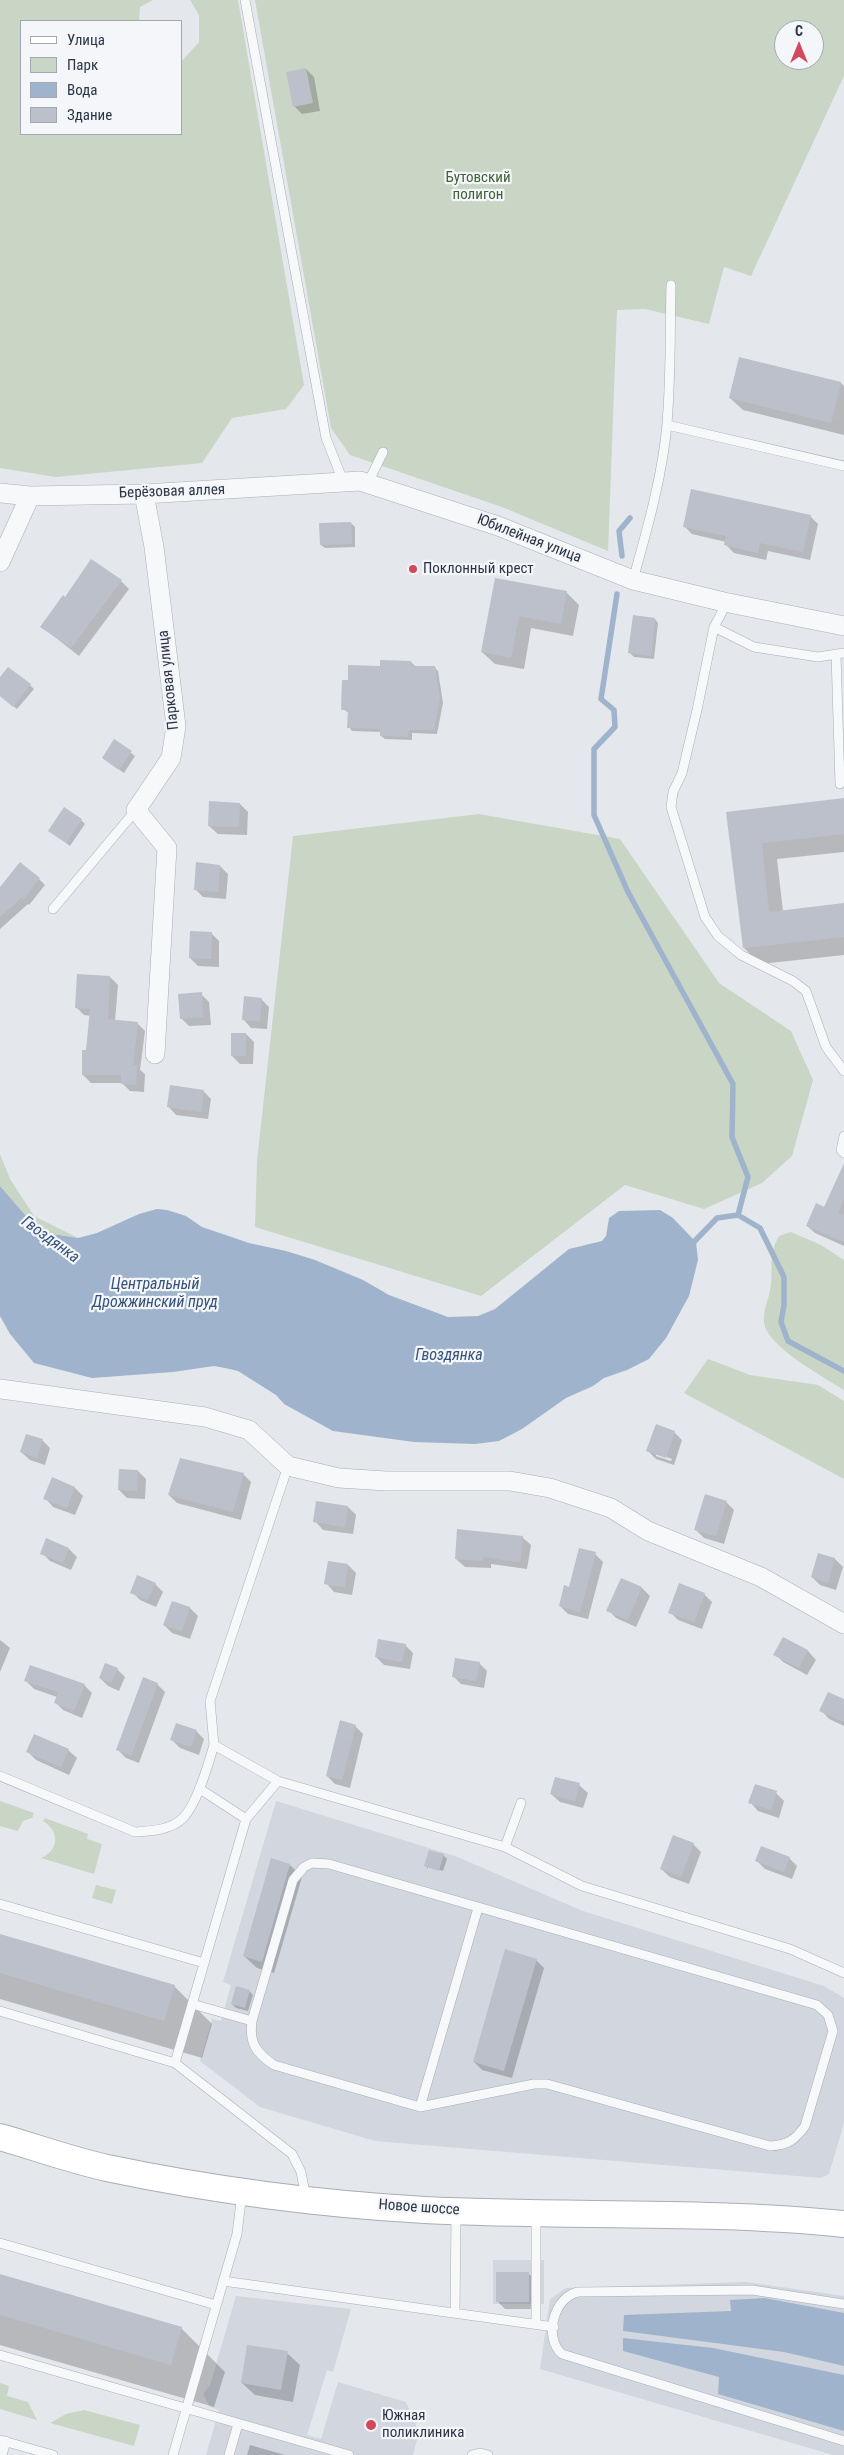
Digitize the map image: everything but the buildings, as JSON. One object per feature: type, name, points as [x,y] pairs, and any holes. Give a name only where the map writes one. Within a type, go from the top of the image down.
[{"type":"street","name":"Юбилейная улица","points":[[343,481],[368,483],[498,526],[633,580],[719,601],[844,626]]},
{"type":"street","name":"Берёзовая аллея","points":[[0,493],[30,496],[144,494],[253,489],[343,481]]},
{"type":"street","name":"Парковая улица","points":[[136,810],[171,758],[176,726],[154,547],[144,494]]},
{"type":"street","points":[[0,562],[30,496]]},
{"type":"street","points":[[136,810],[167,848],[155,1054]]},
{"type":"street","points":[[0,1389],[206,1417],[249,1430],[288,1466],[339,1478],[386,1482],[510,1481],[558,1490],[611,1508],[648,1531],[761,1577],[844,1624]]},
{"type":"street","name":"Новое шоссе","points":[[0,2137],[105,2167],[242,2192],[307,2200],[456,2211],[536,2214],[725,2216],[844,2224]]},
{"type":"lane","points":[[245,0],[326,438],[343,481]]},
{"type":"lane","points":[[633,580],[649,525],[667,425],[672,348],[671,285]]},
{"type":"lane","points":[[667,425],[844,466]]},
{"type":"lane","points":[[368,483],[383,452]]},
{"type":"lane","points":[[719,601],[722,612],[714,627],[693,728],[671,807],[705,916],[718,936],[741,955],[793,981],[806,991],[826,1047],[844,1071]]},
{"type":"lane","points":[[714,627],[754,647],[818,657],[840,653],[840,784]]},
{"type":"lane","points":[[53,909],[136,810]]},
{"type":"lane","points":[[844,1136],[842,1150],[844,1153]]},
{"type":"lane","points":[[0,1776],[134,1832],[151,1831],[167,1827],[183,1818],[200,1789],[214,1745],[210,1701],[288,1466]]},
{"type":"lane","points":[[214,1745],[278,1781],[505,1847],[582,1886],[790,1949],[844,1973]]},
{"type":"lane","points":[[175,2062],[246,1819],[278,1781]]},
{"type":"lane","points":[[200,1789],[246,1819]]},
{"type":"lane","points":[[505,1847],[521,1803]]},
{"type":"lane","points":[[312,1863],[328,1864],[478,1908],[817,2005],[828,2015],[833,2031],[805,2126],[798,2137],[784,2145],[770,2146],[548,2084],[534,2084],[420,2107],[274,2065],[258,2055],[252,2045],[250,2034],[252,2021],[293,1880],[304,1866],[312,1863]]},
{"type":"lane","points":[[0,1904],[204,1963]]},
{"type":"lane","points":[[420,2107],[478,1908]]},
{"type":"lane","points":[[192,2004],[252,2021]]},
{"type":"lane","points":[[0,2011],[175,2062],[292,2154],[301,2172],[307,2200]]},
{"type":"lane","points":[[173,2455],[238,2234],[242,2192]]},
{"type":"lane","points":[[455,2313],[456,2211]]},
{"type":"lane","points":[[536,2214],[536,2324]]},
{"type":"lane","points":[[0,2243],[216,2305]]},
{"type":"lane","points":[[223,2281],[554,2327]]},
{"type":"lane","points":[[844,2304],[752,2290],[578,2292],[565,2297],[558,2305],[552,2337],[554,2344],[562,2354],[844,2441]]},
{"type":"lane","points":[[0,2355],[349,2455]]},
{"type":"lane","points":[[229,2455],[238,2424]]},
{"type":"lane","points":[[2,2455],[3,2440],[53,2455]]},
{"type":"lane","points":[[472,2455],[480,2453],[488,2455]]},
{"type":"shaded area","points":[[276,1801],[455,1856],[583,1911],[824,1986],[844,1998],[844,2123],[829,2174],[821,2178],[375,2141],[260,2107],[200,2061],[212,2019],[221,2021],[231,1985],[223,1982]]},
{"type":"shaded area","points":[[493,2260],[544,2260],[544,2304],[493,2304]]},
{"type":"shaded area","points":[[746,2282],[844,2296],[844,2455],[833,2455],[540,2369],[550,2299],[566,2288]]},
{"type":"shaded area","points":[[236,2296],[351,2309],[333,2372],[327,2370],[307,2435],[321,2439],[338,2382],[406,2402],[419,2432],[413,2455],[206,2455],[219,2410],[210,2407],[203,2394],[210,2385]]},
{"type":"green space","points":[[0,0],[153,0],[140,7],[139,20],[20,20],[20,135],[182,135],[182,61],[199,42],[199,15],[190,0],[238,0],[304,385],[286,409],[232,418],[202,463],[56,477],[0,468]]},
{"type":"green space","name":"Бутовский полигон","points":[[255,0],[844,0],[844,76],[751,276],[724,267],[709,324],[645,309],[617,310],[608,551],[502,507],[350,455],[331,428]]},
{"type":"green space","points":[[479,814],[620,839],[719,983],[791,1031],[813,1080],[792,1156],[762,1183],[704,1209],[625,1185],[481,1296],[255,1227],[257,1161],[293,836]]},
{"type":"green space","points":[[0,1154],[10,1179],[34,1216],[78,1238],[40,1232],[0,1186]]},
{"type":"green space","points":[[791,1232],[821,1245],[844,1260],[844,1390],[785,1351],[767,1331],[764,1322],[771,1284],[773,1249],[779,1236]]},
{"type":"green space","points":[[708,1359],[750,1375],[818,1385],[844,1401],[844,1479],[684,1393]]},
{"type":"green space","points":[[0,1801],[34,1813],[32,1818],[23,1821],[18,1831],[0,1826]]},
{"type":"green space","points":[[45,1818],[88,1834],[87,1839],[102,1844],[94,1874],[41,1858],[51,1851],[55,1841],[55,1835],[49,1825],[43,1821]]},
{"type":"green space","points":[[96,1885],[116,1890],[112,1904],[92,1898]]},
{"type":"green space","points":[[0,2383],[9,2386],[7,2396],[28,2402],[37,2420],[0,2409]]},
{"type":"green space","points":[[84,2410],[140,2425],[134,2446],[50,2423],[66,2414]]},
{"type":"water","name":"Центральный Дрожжинский пруд","points":[[0,1186],[40,1232],[78,1238],[97,1233],[139,1214],[157,1209],[167,1210],[186,1216],[202,1227],[249,1243],[315,1260],[363,1280],[389,1295],[448,1317],[478,1316],[495,1309],[569,1249],[602,1241],[606,1236],[609,1218],[619,1211],[660,1210],[673,1218],[696,1242],[698,1260],[689,1296],[666,1338],[649,1359],[627,1370],[604,1378],[593,1386],[566,1398],[522,1429],[499,1441],[475,1444],[414,1442],[333,1431],[284,1404],[276,1395],[238,1371],[225,1368],[214,1366],[173,1372],[92,1378],[34,1363],[10,1334],[0,1316]]},
{"type":"water","points":[[765,2298],[844,2313],[844,2366],[784,2352],[623,2331],[624,2315],[731,2311],[730,2300]]},
{"type":"water","points":[[623,2338],[713,2348],[844,2375],[844,2431],[718,2394],[719,2377],[623,2351]]},
{"type":"waterway","points":[[622,556],[619,531],[630,518]]},
{"type":"waterway","points":[[617,594],[601,699],[614,710],[615,727],[594,749],[594,815],[628,892],[733,1084],[732,1137],[748,1177],[738,1215]]},
{"type":"waterway","name":"Гвоздянка","points":[[690,1246],[717,1218],[738,1215],[760,1228],[784,1277],[784,1305],[781,1322],[788,1341],[844,1371]]},
{"type":"place","name":"Поклонный крест","points":[[413,569]]},
{"type":"place","name":"Южная поликлиника","points":[[371,2425]]}]
